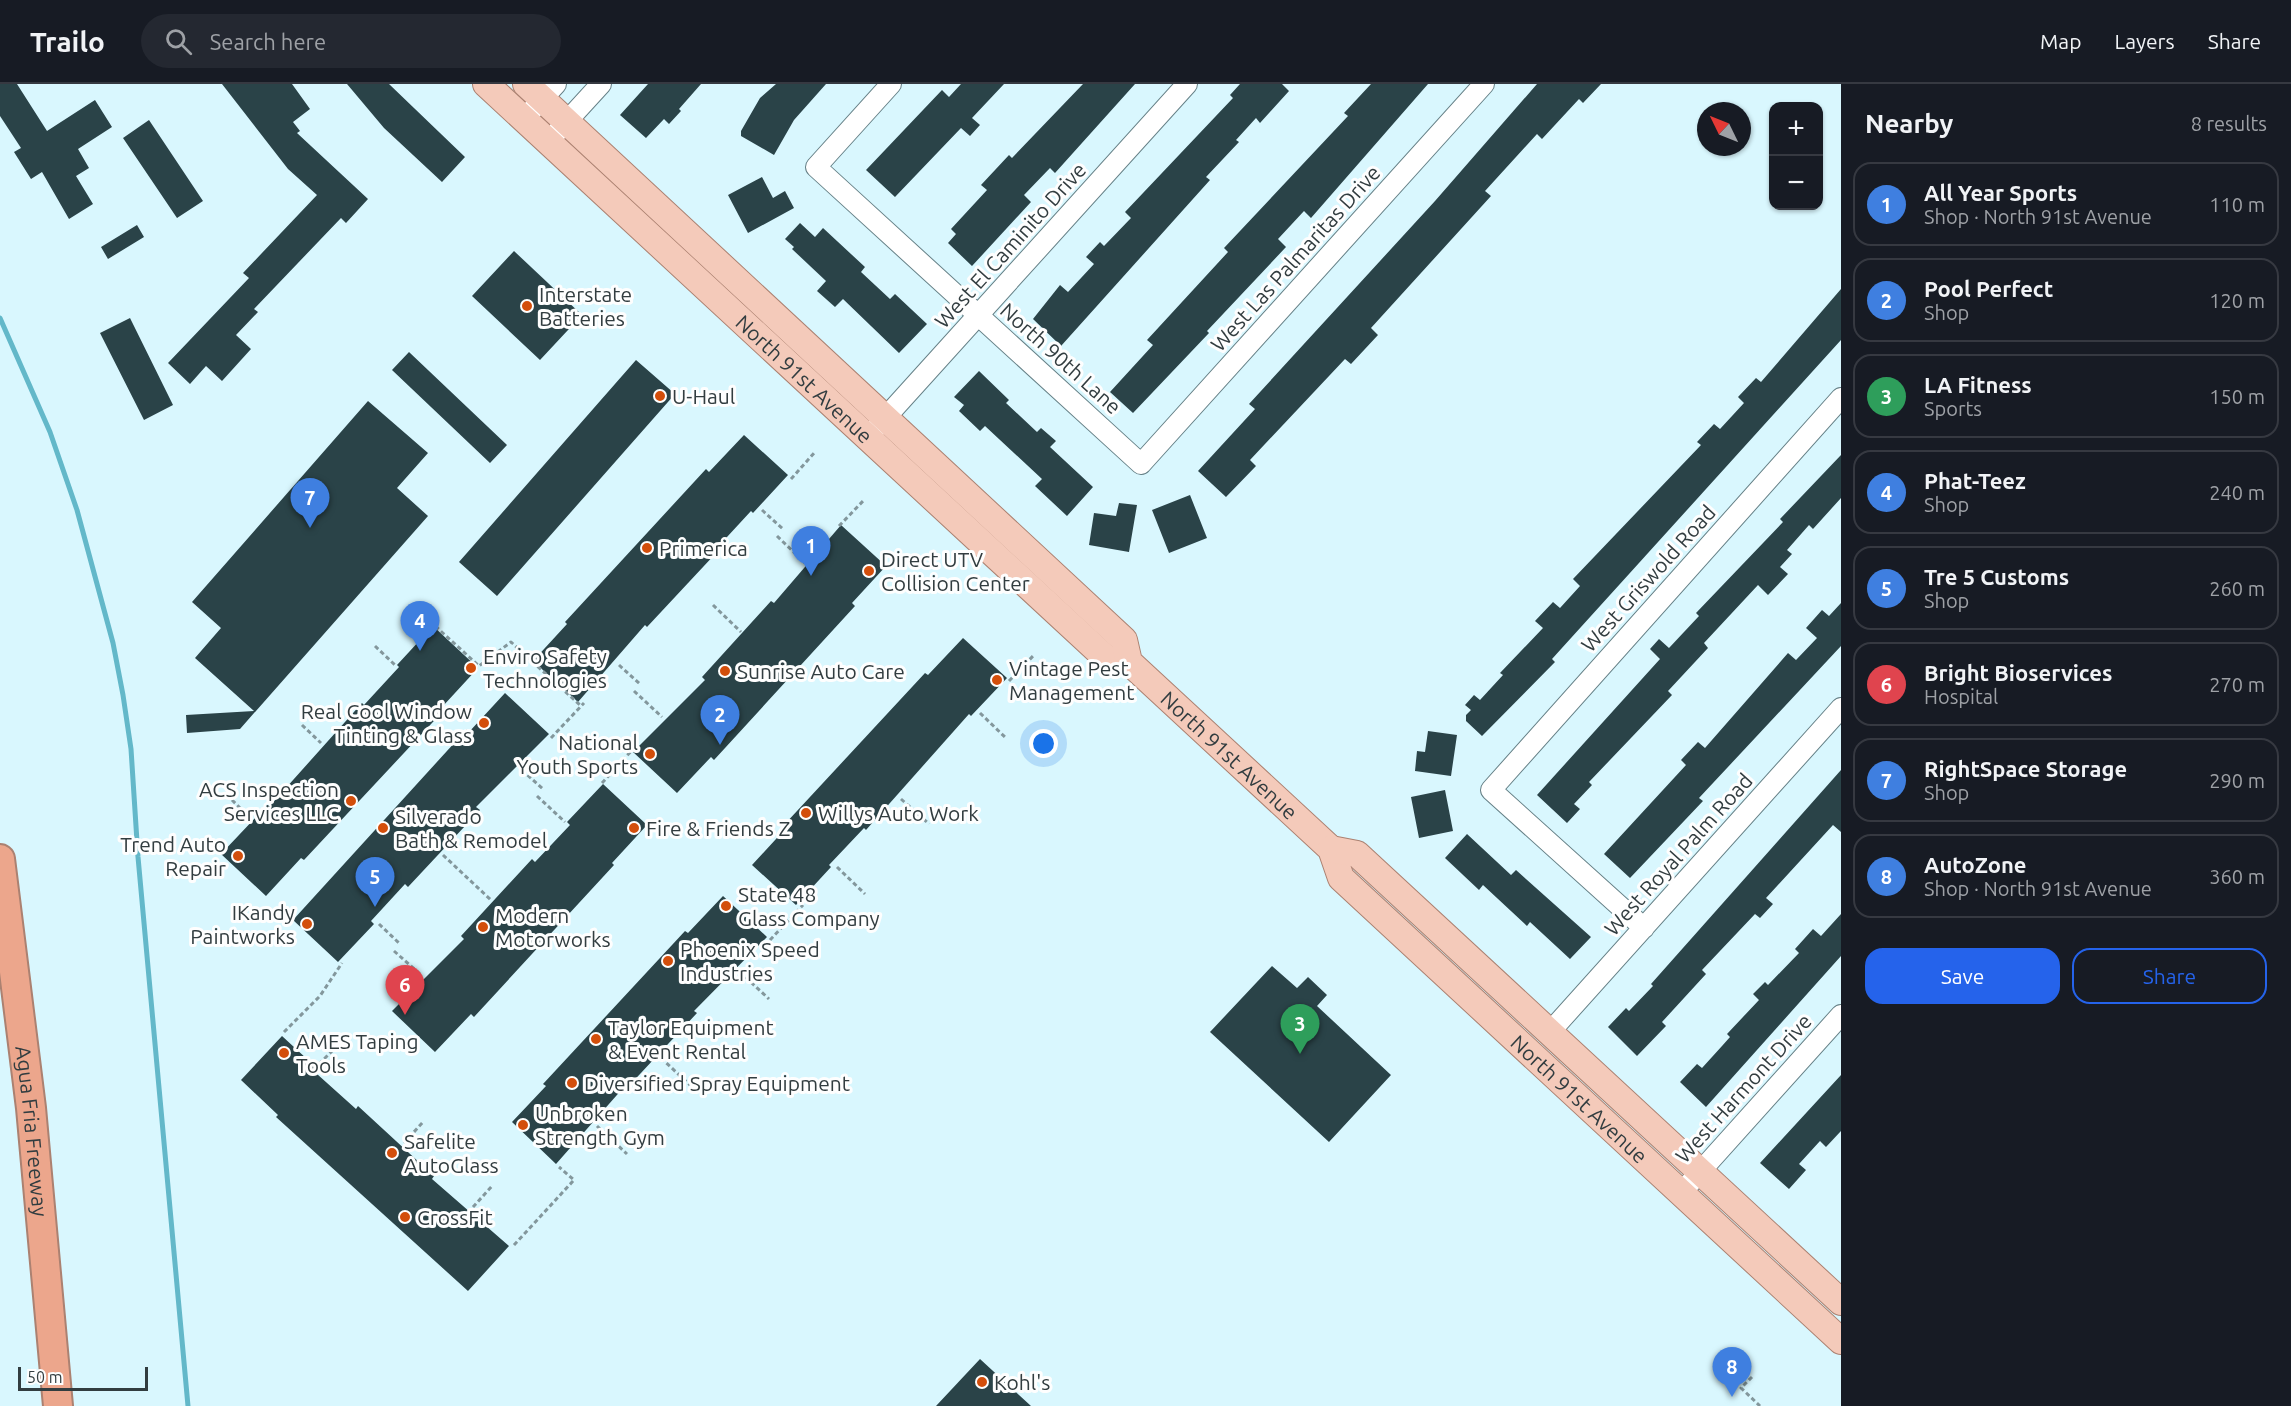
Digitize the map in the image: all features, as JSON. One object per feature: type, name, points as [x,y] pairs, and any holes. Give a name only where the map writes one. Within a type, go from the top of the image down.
[{"type":"highway","name":"Agua Fria Freeway","points":[[0,859],[31,1108],[58,1406]]},
{"type":"main road","name":"North 91st Avenue","points":[[486,84],[1108,660],[1129,662]]},
{"type":"main road","name":"North 91st Avenue","points":[[541,89],[567,122],[1124,640],[1129,662],[1331,849],[1341,878],[1841,1341]]},
{"type":"main road","name":"North 91st Avenue","points":[[1331,849],[1357,854],[1841,1302]]},
{"type":"main road","points":[[1432,962],[1473,982],[1523,1027],[1550,1033]]},
{"type":"main road","points":[[1773,1278],[1822,1306],[1841,1324]]},
{"type":"street","points":[[548,142],[601,84]]},
{"type":"street","name":"North 90th Lane","points":[[891,84],[816,167],[1142,464]]},
{"type":"street","name":"West El Caminito Drive","points":[[868,437],[1187,84]]},
{"type":"street","name":"West Las Palmaritas Drive","points":[[1142,464],[1485,84]]},
{"type":"street","points":[[523,119],[541,89]]},
{"type":"street","name":"West Griswold Road","points":[[1644,928],[1491,790],[1841,398]]},
{"type":"street","name":"West Royal Palm Road","points":[[1550,1033],[1841,708]]},
{"type":"street","name":"West Harmont Drive","points":[[1682,1193],[1841,1015]]},
{"type":"path","points":[[791,479],[815,452]]},
{"type":"path","points":[[839,526],[865,499]]},
{"type":"path","points":[[762,510],[783,529]]},
{"type":"path","points":[[777,536],[805,563]]},
{"type":"path","points":[[713,605],[741,632]]},
{"type":"path","points":[[430,627],[433,624],[479,666],[511,642],[582,705],[551,738]]},
{"type":"path","points":[[375,646],[395,665]]},
{"type":"path","points":[[1009,681],[1034,654]]},
{"type":"path","points":[[619,665],[640,684]]},
{"type":"path","points":[[633,691],[662,717]]},
{"type":"path","points":[[980,713],[1007,739]]},
{"type":"path","points":[[302,725],[321,743]]},
{"type":"path","points":[[602,783],[634,748]]},
{"type":"path","points":[[522,770],[543,789]]},
{"type":"path","points":[[537,796],[565,822]]},
{"type":"path","points":[[901,799],[929,824]]},
{"type":"path","points":[[232,800],[251,819]]},
{"type":"path","points":[[443,855],[492,901]]},
{"type":"path","points":[[837,867],[865,894]]},
{"type":"path","points":[[770,940],[803,905]]},
{"type":"path","points":[[379,924],[400,944]]},
{"type":"path","points":[[394,951],[422,976]]},
{"type":"path","points":[[284,1032],[320,996],[342,963]]},
{"type":"path","points":[[740,972],[769,999]]},
{"type":"path","points":[[319,1064],[338,1045]]},
{"type":"path","points":[[661,1058],[690,1085]]},
{"type":"path","points":[[404,1143],[423,1122]]},
{"type":"path","points":[[597,1126],[627,1154]]},
{"type":"path","points":[[514,1245],[574,1180],[559,1167]]},
{"type":"path","points":[[473,1206],[493,1185]]},
{"type":"path","points":[[1752,1377],[1741,1388],[1760,1406]]},
{"type":"building","points":[[0,84],[17,84],[47,131],[95,100],[112,127],[78,149],[89,168],[76,176],[93,204],[69,219],[42,172],[31,179],[14,152],[21,148],[0,116]]},
{"type":"building","points":[[222,84],[292,84],[310,109],[293,122],[300,131],[297,133],[368,199],[346,223],[341,218],[254,309],[258,312],[236,335],[251,349],[222,381],[206,366],[190,384],[168,363],[249,278],[243,273],[317,195],[288,169]]},
{"type":"building","points":[[347,84],[389,84],[465,157],[442,182],[384,128]]},
{"type":"building","points":[[648,84],[701,84],[669,124],[664,119],[646,138],[620,115]]},
{"type":"building","points":[[776,84],[826,84],[794,120],[774,155],[741,136],[741,131],[760,98]]},
{"type":"building","points":[[961,84],[1004,84],[972,118],[980,125],[970,136],[961,128],[895,197],[866,170],[942,90],[949,97]]},
{"type":"building","points":[[1083,84],[1135,84],[1055,173],[1050,168],[1024,195],[1031,202],[972,266],[948,243],[956,234],[951,229],[987,190],[981,185],[1009,155],[1012,158]]},
{"type":"building","points":[[1240,84],[1282,84],[1289,91],[1260,123],[1256,118],[1236,140],[1239,142],[1206,177],[1210,180],[1061,346],[1033,319],[1060,285],[1068,292],[1094,264],[1086,257],[1100,242],[1104,246],[1131,218],[1125,212],[1233,98],[1230,95]]},
{"type":"building","points":[[1371,84],[1428,84],[1311,218],[1304,211],[1278,239],[1286,247],[1133,413],[1110,392],[1153,345],[1147,340],[1228,252],[1224,248],[1348,116],[1344,113]]},
{"type":"building","points":[[1537,84],[1601,84],[1583,103],[1579,99],[1542,139],[1537,134],[1485,191],[1491,196],[1371,328],[1378,335],[1351,364],[1345,359],[1250,460],[1256,466],[1226,497],[1198,471],[1255,409],[1249,404],[1435,201]]},
{"type":"building","points":[[149,120],[203,201],[177,218],[123,138]]},
{"type":"building","points":[[762,177],[773,198],[785,191],[794,208],[748,233],[728,195]]},
{"type":"building","points":[[800,223],[815,237],[823,228],[865,267],[861,272],[890,299],[895,294],[927,324],[899,353],[843,299],[835,307],[817,291],[826,281],[792,249],[794,247],[785,239]]},
{"type":"building","points":[[137,225],[144,237],[108,259],[101,247]]},
{"type":"building","name":"Interstate Batteries","points":[[514,251],[582,315],[540,360],[472,296]]},
{"type":"building","points":[[1841,289],[1841,340],[1552,659],[1555,662],[1482,736],[1466,721],[1466,715],[1471,710],[1465,705],[1474,695],[1480,700],[1503,675],[1500,673],[1543,628],[1535,621],[1553,602],[1560,608],[1580,586],[1573,579],[1701,445],[1697,442],[1714,424],[1720,429],[1744,403],[1738,397],[1756,378],[1761,382]]},
{"type":"building","points":[[130,318],[173,405],[144,420],[100,333]]},
{"type":"building","points":[[409,352],[507,445],[490,463],[392,370]]},
{"type":"building","points":[[636,360],[675,394],[497,596],[459,562]]},
{"type":"building","points":[[979,371],[1009,400],[1006,403],[1037,432],[1041,428],[1056,441],[1050,447],[1093,487],[1067,516],[1035,486],[1042,479],[985,426],[980,431],[959,411],[964,405],[954,397]]},
{"type":"building","points":[[368,401],[428,453],[397,488],[428,516],[240,729],[187,733],[186,715],[254,711],[195,658],[221,628],[192,602]]},
{"type":"building","points":[[744,435],[788,475],[753,513],[751,511],[715,550],[717,552],[647,627],[645,625],[578,702],[533,661],[567,624],[565,622],[706,469],[709,472]]},
{"type":"building","points":[[1841,455],[1841,498],[1813,529],[1809,525],[1787,550],[1792,554],[1780,567],[1788,574],[1768,595],[1758,585],[1704,643],[1708,648],[1668,691],[1672,695],[1589,782],[1592,785],[1574,804],[1580,809],[1567,823],[1537,795],[1660,659],[1650,649],[1659,639],[1669,648],[1699,616],[1696,613],[1783,522],[1780,519]]},
{"type":"building","points":[[1190,495],[1207,538],[1169,553],[1152,510]]},
{"type":"building","points":[[1119,503],[1137,505],[1129,552],[1089,545],[1094,513],[1116,516]]},
{"type":"building","points":[[841,525],[886,566],[852,603],[855,606],[714,760],[711,757],[677,793],[633,752],[705,680],[702,677],[771,601],[774,603]]},
{"type":"building","points":[[1841,603],[1841,646],[1699,798],[1703,801],[1630,878],[1604,854],[1686,765],[1681,760],[1698,742],[1705,748],[1788,653],[1796,660],[1817,638],[1806,628],[1822,610],[1829,616]]},
{"type":"building","points":[[433,626],[478,668],[443,706],[446,708],[304,860],[301,858],[266,896],[221,854],[257,816],[259,818],[362,703],[364,705],[399,667],[397,665]]},
{"type":"building","points":[[963,638],[1007,678],[971,716],[969,714],[866,830],[864,828],[829,865],[831,867],[796,905],[752,865],[787,827],[784,825],[925,673],[928,675]]},
{"type":"building","points":[[505,693],[549,734],[476,807],[480,810],[408,887],[405,884],[371,921],[374,924],[338,962],[293,920],[467,729],[469,732]]},
{"type":"building","points":[[1428,731],[1457,735],[1451,776],[1415,771],[1417,751],[1425,752]]},
{"type":"building","points":[[1841,770],[1841,832],[1833,825],[1766,898],[1773,904],[1760,918],[1755,914],[1702,970],[1706,974],[1662,1022],[1666,1026],[1637,1056],[1608,1027],[1626,1008],[1629,1011],[1653,986],[1651,984]]},
{"type":"building","points":[[603,784],[647,825],[612,863],[614,865],[474,1017],[471,1014],[435,1052],[392,1011],[464,939],[461,936],[532,859],[535,862],[570,825],[567,822]]},
{"type":"building","points":[[1445,790],[1453,831],[1419,838],[1411,797]]},
{"type":"building","points":[[1467,834],[1511,875],[1516,870],[1591,937],[1570,959],[1530,922],[1527,926],[1483,885],[1479,890],[1445,858]]},
{"type":"building","points":[[723,896],[767,937],[694,1011],[697,1013],[626,1089],[624,1087],[556,1164],[512,1122],[546,1086],[543,1084],[685,931],[688,933]]},
{"type":"building","points":[[1841,914],[1841,956],[1706,1107],[1680,1082],[1697,1064],[1702,1068],[1730,1037],[1727,1034],[1759,1000],[1753,994],[1765,982],[1768,985],[1799,953],[1795,949],[1813,929],[1821,936]]},
{"type":"building","points":[[1272,966],[1297,988],[1308,977],[1327,995],[1317,1006],[1391,1075],[1329,1142],[1210,1032]]},
{"type":"building","points":[[282,1036],[320,1071],[317,1074],[356,1109],[358,1106],[434,1176],[432,1179],[509,1246],[468,1291],[276,1117],[278,1115],[241,1080]]},
{"type":"building","points":[[1841,1075],[1841,1131],[1826,1147],[1820,1141],[1799,1164],[1806,1170],[1789,1189],[1760,1163]]},
{"type":"building","name":"Kohl's","points":[[980,1359],[1031,1406],[936,1406]]},
{"type":"waterway","points":[[0,318],[50,432],[77,510],[113,643],[123,695],[131,749],[138,857],[188,1406]]},
{"type":"place","name":"Interstate Batteries","points":[[527,306]]},
{"type":"place","name":"U-Haul","points":[[660,396]]},
{"type":"place","name":"RightSpace Storage","points":[[310,528]]},
{"type":"place","name":"Primerica","points":[[647,548]]},
{"type":"place","name":"Direct UTV Collision Center","points":[[869,571]]},
{"type":"place","name":"All Year Sports","points":[[811,576]]},
{"type":"place","name":"Phat-Teez","points":[[420,651]]},
{"type":"place","name":"Enviro Safety Technologies","points":[[471,668]]},
{"type":"place","name":"Sunrise Auto Care","points":[[725,671]]},
{"type":"place","name":"Vintage Pest Management","points":[[997,680]]},
{"type":"place","name":"Real Cool Window Tinting & Glass","points":[[484,723]]},
{"type":"place","name":"Pool Perfect","points":[[720,745]]},
{"type":"place","name":"National Youth Sports","points":[[650,754]]},
{"type":"place","name":"ACS Inspection Services LLC","points":[[351,801]]},
{"type":"place","name":"Willys Auto Work","points":[[806,813]]},
{"type":"place","name":"Silverado Bath & Remodel","points":[[383,828]]},
{"type":"place","name":"Fire & Friends Z","points":[[634,828]]},
{"type":"place","name":"Trend Auto Repair","points":[[238,856]]},
{"type":"place","name":"State 48 Glass Company","points":[[726,906]]},
{"type":"place","name":"Tre 5 Customs","points":[[375,907]]},
{"type":"place","name":"IKandy Paintworks","points":[[307,924]]},
{"type":"place","name":"Modern Motorworks","points":[[483,927]]},
{"type":"place","name":"Phoenix Speed Industries","points":[[668,961]]},
{"type":"place","name":"Bright Bioservices","points":[[405,1015]]},
{"type":"place","name":"Taylor Equipment & Event Rental","points":[[596,1039]]},
{"type":"place","name":"AMES Taping Tools","points":[[284,1053]]},
{"type":"place","name":"LA Fitness","points":[[1300,1054]]},
{"type":"place","name":"Diversified Spray Equipment","points":[[572,1083]]},
{"type":"place","name":"Unbroken Strength Gym","points":[[523,1125]]},
{"type":"place","name":"Safelite AutoGlass","points":[[392,1153]]},
{"type":"place","name":"CrossFit","points":[[405,1217]]},
{"type":"place","name":"Kohl's","points":[[982,1382]]},
{"type":"place","name":"AutoZone","points":[[1732,1397]]}]
